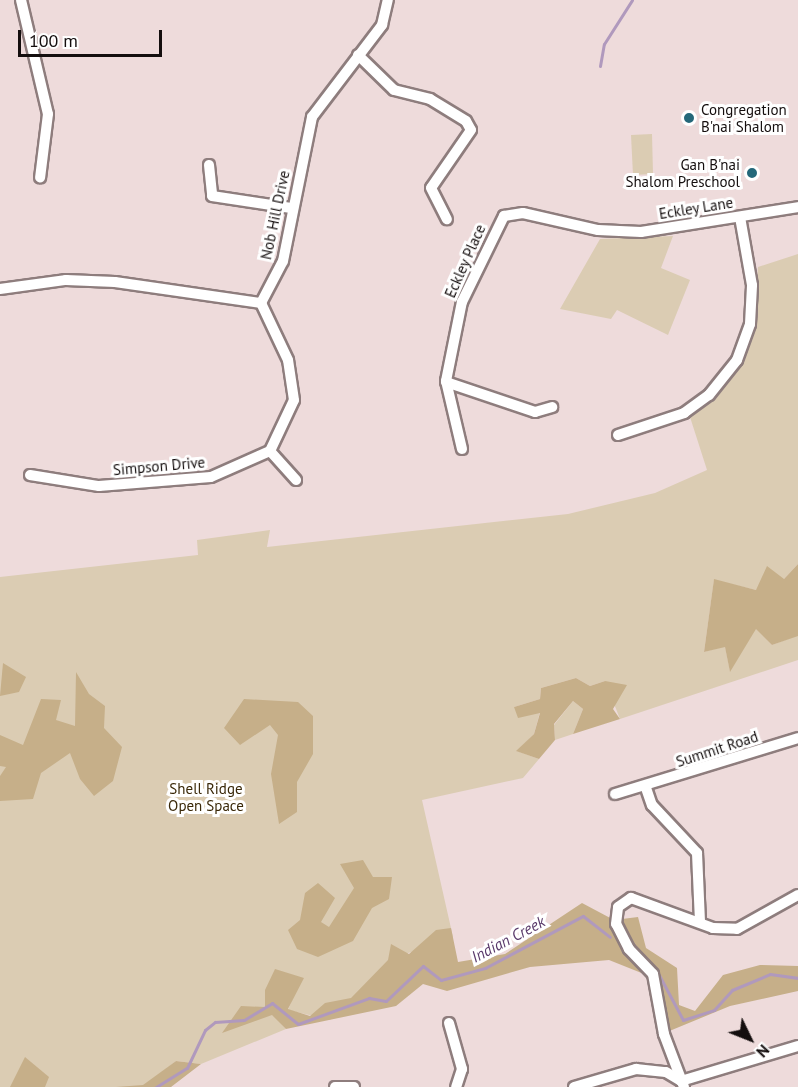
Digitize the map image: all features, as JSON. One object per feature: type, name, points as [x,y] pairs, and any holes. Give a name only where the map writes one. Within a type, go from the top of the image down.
[{"type":"street","points":[[21,0],[48,114],[40,178]]},
{"type":"street","name":"Nob Hill Drive","points":[[261,303],[283,261],[291,208],[312,117],[382,25],[388,0]]},
{"type":"street","points":[[358,55],[394,90],[430,99],[466,121],[471,130],[430,188],[447,219]]},
{"type":"street","points":[[209,165],[212,196],[291,208]]},
{"type":"street","name":"Eckley Lane","points":[[598,230],[641,232],[798,207]]},
{"type":"street","name":"Eckley Place","points":[[462,449],[446,382],[462,302],[504,216],[524,213],[598,230]]},
{"type":"street","points":[[618,435],[684,413],[709,395],[737,360],[750,324],[752,285],[740,217]]},
{"type":"street","points":[[0,289],[66,280],[116,282],[261,303],[288,360],[294,400],[270,451],[296,480]]},
{"type":"street","points":[[446,382],[535,412],[552,407]]},
{"type":"street","name":"Simpson Drive","points":[[30,475],[99,486],[211,477],[270,451]]},
{"type":"street","name":"Summit Road","points":[[615,794],[646,788],[798,738]]},
{"type":"street","points":[[646,788],[651,805],[697,853],[700,922]]},
{"type":"street","points":[[682,1084],[664,1034],[653,974],[629,949],[616,924],[618,907],[631,898],[700,922],[737,929],[798,895]]},
{"type":"street","points":[[449,1023],[462,1069],[456,1087]]},
{"type":"street","points":[[682,1084],[797,1050]]},
{"type":"street","points":[[574,1087],[636,1069],[666,1072],[682,1084]]},
{"type":"street","points":[[335,1087],[354,1087]]},
{"type":"green space","points":[[652,134],[653,174],[633,175],[631,135]]},
{"type":"green space","points":[[673,236],[661,268],[690,280],[668,335],[617,310],[611,319],[560,309],[600,239]]},
{"type":"green space","name":"Shell Ridge Open Space","points":[[798,254],[798,564],[784,579],[756,590],[714,580],[704,652],[725,646],[730,671],[756,628],[772,645],[798,635],[798,660],[620,719],[605,681],[590,686],[576,678],[541,688],[540,699],[514,707],[540,712],[534,734],[517,751],[539,759],[523,778],[422,800],[453,937],[389,960],[330,1020],[288,1010],[293,998],[278,989],[273,1015],[286,1029],[201,1064],[176,1061],[143,1087],[0,1087],[0,577],[198,555],[197,540],[270,530],[267,547],[568,514],[655,493],[707,470],[690,417],[736,373],[753,338],[758,267]]},
{"type":"green space","points":[[573,701],[583,709],[573,734],[555,740],[554,725]]},
{"type":"shaded area","points":[[798,564],[798,636],[772,645],[756,629],[730,672],[725,647],[704,652],[714,579],[756,590],[767,566],[784,579]]},
{"type":"shaded area","points":[[3,663],[26,677],[19,692],[0,696]]},
{"type":"shaded area","points":[[76,672],[89,694],[105,706],[104,728],[122,747],[113,781],[94,796],[80,779],[70,753],[41,773],[33,799],[0,801],[0,776],[6,767],[0,766],[0,735],[23,745],[41,699],[61,700],[56,720],[75,726]]},
{"type":"shaded area","points":[[576,678],[590,686],[605,681],[627,685],[613,709],[620,719],[573,734],[583,709],[573,701],[554,724],[555,740],[539,759],[516,751],[534,734],[540,713],[518,718],[514,707],[540,699],[541,688]]},
{"type":"shaded area","points":[[244,699],[298,702],[313,716],[313,754],[297,782],[297,812],[279,824],[271,774],[278,735],[270,725],[240,745],[224,728]]},
{"type":"shaded area","points":[[363,860],[373,877],[392,877],[389,899],[372,908],[353,941],[318,957],[297,949],[288,930],[300,920],[305,893],[318,883],[335,898],[321,922],[329,927],[354,888],[340,864]]},
{"type":"shaded area","points":[[582,903],[614,920],[638,917],[646,948],[677,968],[679,1005],[695,1011],[723,975],[760,965],[798,966],[798,991],[730,1006],[667,1032],[649,976],[609,960],[530,967],[447,991],[423,984],[396,1006],[286,1029],[272,1015],[222,1033],[241,1006],[265,1007],[265,990],[275,969],[304,978],[288,1009],[310,1016],[325,1003],[351,998],[388,960],[391,944],[409,954],[436,930],[451,928],[458,962],[505,954]]},
{"type":"shaded area","points":[[25,1057],[49,1077],[45,1087],[10,1087]]},
{"type":"shaded area","points":[[176,1061],[201,1064],[171,1087],[116,1087],[143,1085]]},
{"type":"waterway","points":[[600,66],[604,44],[632,0]]},
{"type":"waterway","name":"Indian Creek","points":[[156,1087],[187,1068],[205,1030],[215,1022],[244,1020],[272,1003],[298,1024],[369,998],[386,1001],[423,966],[441,980],[485,968],[583,916],[610,937]]},
{"type":"waterway","name":"Indian Creek","points":[[659,975],[683,1020],[714,1010],[732,990],[770,974],[798,978]]},
{"type":"place","name":"Congregation B'nai Shalom","points":[[689,118]]},
{"type":"place","name":"Gan B'nai Shalom Preschool","points":[[752,173]]}]
